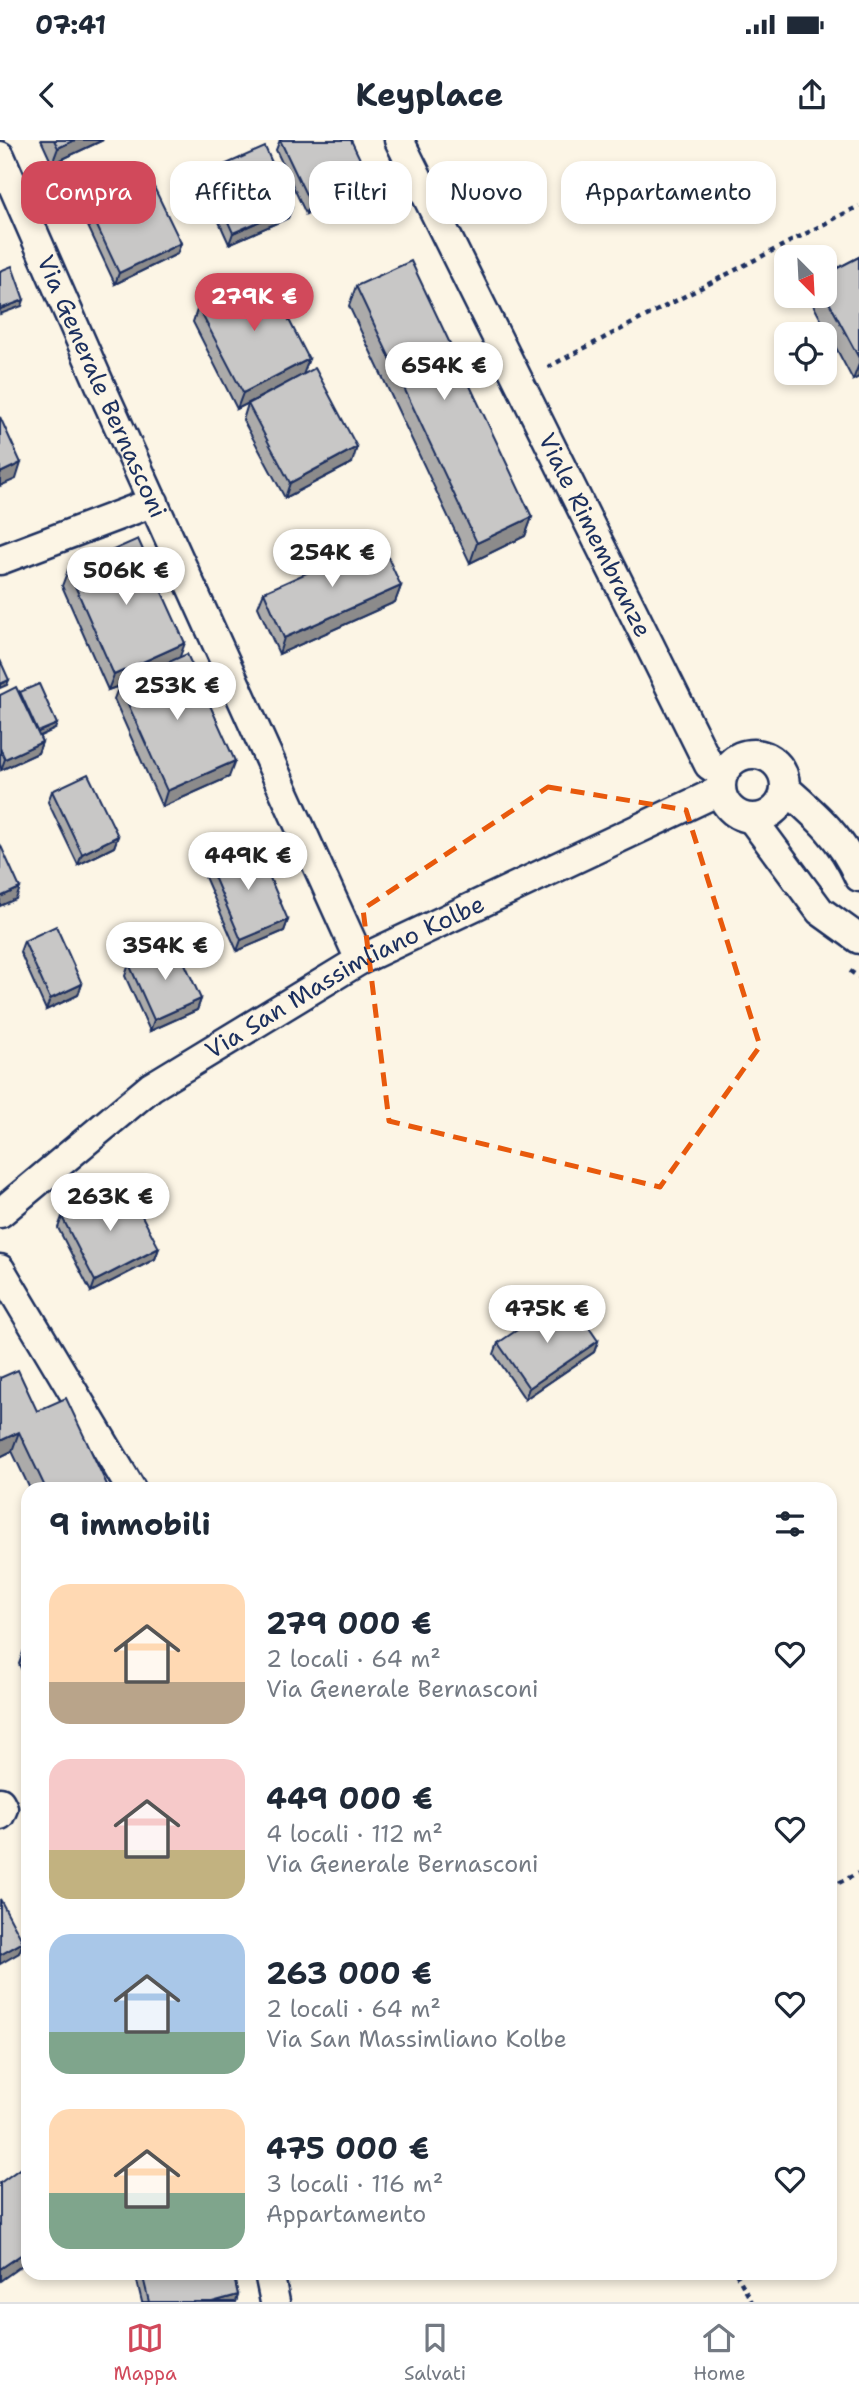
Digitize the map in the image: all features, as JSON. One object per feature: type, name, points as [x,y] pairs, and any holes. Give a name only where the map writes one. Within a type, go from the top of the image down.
[{"type":"street","name":"Viale Rimembranze","points":[[399,140],[709,765],[722,782]]},
{"type":"street","name":"Via Generale Bernasconi","points":[[0,156],[360,960]]},
{"type":"street","points":[[0,560],[153,502]]},
{"type":"street","points":[[751,754],[762,755],[780,768],[786,789],[777,808],[768,815],[752,819],[737,815],[729,809],[722,782],[732,762],[751,754]]},
{"type":"street","name":"Via San Massimliano Kolbe","points":[[0,1213],[151,1087],[360,960],[722,782]]},
{"type":"street","points":[[786,789],[827,826],[844,847],[859,877]]},
{"type":"street","points":[[752,819],[820,911],[859,939]]},
{"type":"street","points":[[0,1269],[127,1482]]},
{"type":"street","points":[[0,1802],[3,1808],[0,1815]]},
{"type":"street","points":[[270,2280],[275,2302]]},
{"type":"path","points":[[519,382],[859,206]]},
{"type":"path","points":[[837,1884],[859,1873]]},
{"type":"path","points":[[740,2280],[752,2302]]},
{"type":"highlighted area","points":[[548,787],[686,810],[760,1046],[660,1187],[389,1121],[363,909]]},
{"type":"building","points":[[54,140],[75,140],[58,148]]},
{"type":"building","points":[[280,140],[351,140],[361,161],[309,161],[309,201],[295,172],[295,161],[290,161]]},
{"type":"building","points":[[265,147],[271,161],[233,161]]},
{"type":"building","points":[[156,191],[181,243],[119,273],[96,224],[156,224]]},
{"type":"building","points":[[229,224],[253,224],[233,233]]},
{"type":"building","points":[[859,257],[859,358],[832,308],[837,308],[837,268]]},
{"type":"building","points":[[411,261],[532,517],[477,543],[356,286]]},
{"type":"building","points":[[12,266],[24,300],[0,309],[0,271]]},
{"type":"building","points":[[265,273],[309,359],[243,393],[198,307]]},
{"type":"building","points":[[315,368],[357,447],[290,483],[248,404]]},
{"type":"building","points":[[0,417],[21,463],[0,473]]},
{"type":"building","points":[[138,539],[185,643],[114,675],[68,570]]},
{"type":"building","points":[[380,540],[401,586],[284,638],[264,592]]},
{"type":"building","points":[[187,654],[235,761],[167,791],[119,684]]},
{"type":"building","points":[[0,660],[9,680],[0,684]]},
{"type":"building","points":[[39,684],[57,724],[38,732],[20,692]]},
{"type":"building","points":[[16,687],[42,742],[5,759],[0,748],[0,695]]},
{"type":"building","points":[[88,774],[118,836],[82,854],[52,791]]},
{"type":"building","points":[[0,844],[20,888],[0,897]]},
{"type":"building","points":[[256,845],[288,920],[241,940],[209,865]]},
{"type":"building","points":[[56,926],[82,984],[50,999],[24,941]]},
{"type":"building","points":[[176,944],[201,999],[154,1020],[129,964]]},
{"type":"building","points":[[125,1184],[159,1248],[95,1281],[62,1217]]},
{"type":"building","points":[[577,1310],[598,1341],[529,1388],[498,1343],[545,1311],[554,1325]]},
{"type":"building","points":[[18,1370],[37,1411],[66,1398],[106,1482],[43,1482],[19,1432],[0,1441],[0,1378]]},
{"type":"building","points":[[0,1899],[21,1943],[0,1955]]},
{"type":"building","points":[[21,2168],[21,2255],[0,2269],[0,2183]]},
{"type":"building","points":[[144,2280],[235,2280],[238,2295],[212,2302],[149,2302]]}]
